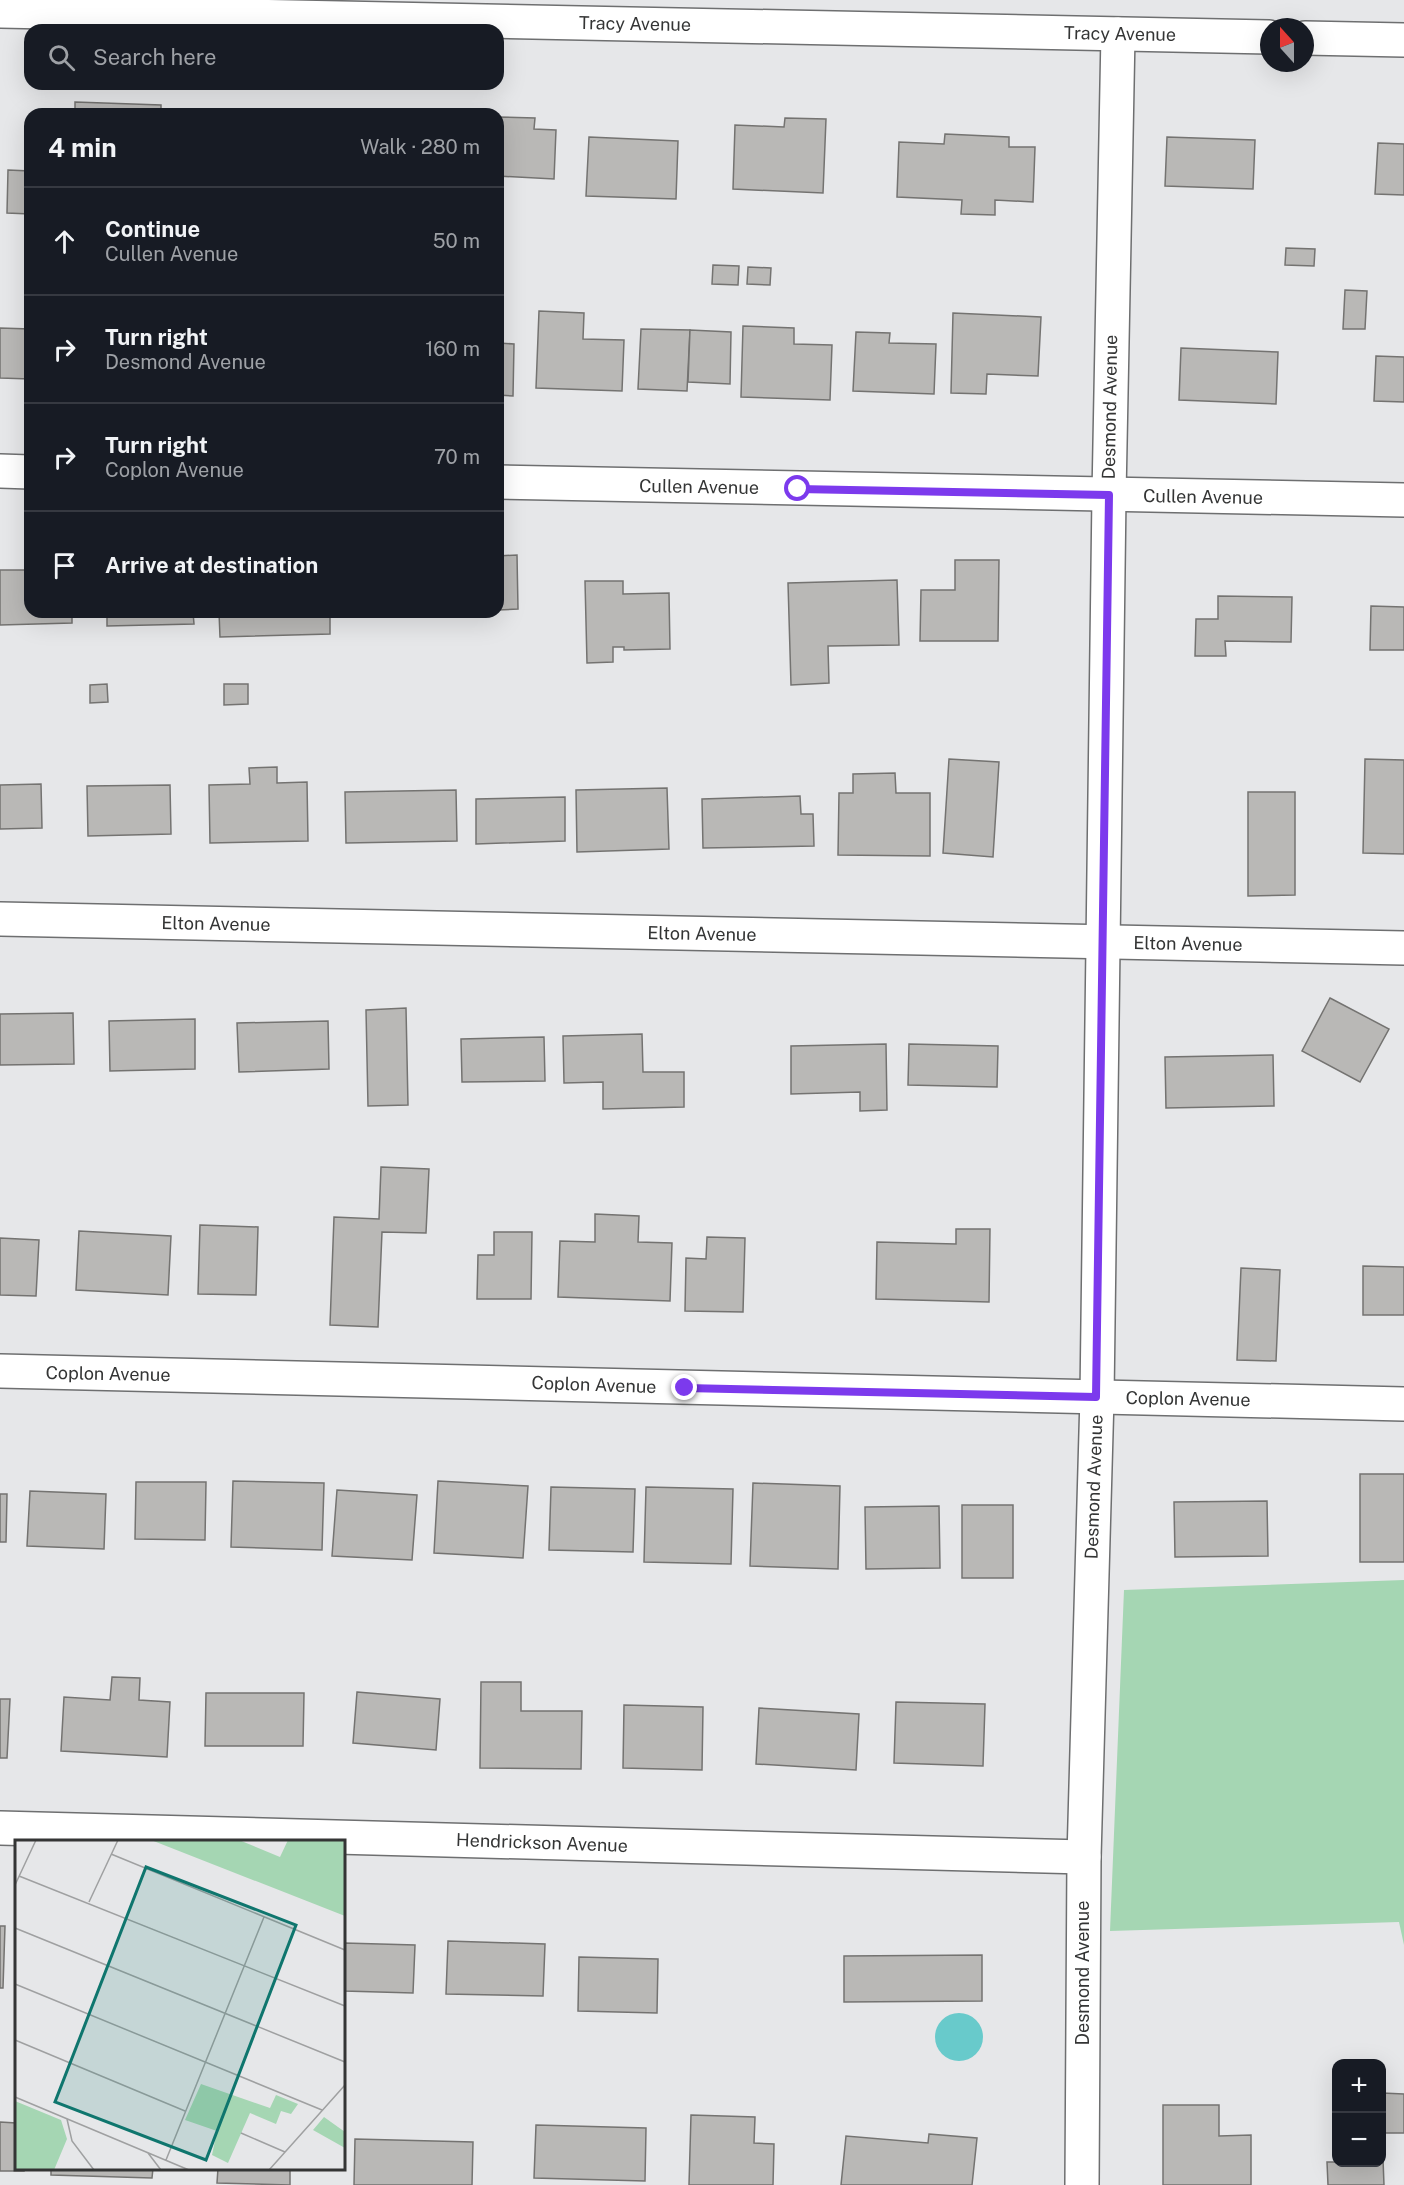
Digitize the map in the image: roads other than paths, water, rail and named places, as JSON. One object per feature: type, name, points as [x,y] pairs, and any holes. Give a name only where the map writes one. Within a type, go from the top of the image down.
[{"type":"street","name":"Tracy Avenue","points":[[0,11],[1260,37]]},
{"type":"street","name":"Desmond Avenue","points":[[1082,2185],[1084,1857],[1096,1397],[1118,34]]},
{"type":"street","points":[[1314,38],[1404,40]]},
{"type":"street","points":[[0,471],[24,472]]},
{"type":"street","name":"Cullen Avenue","points":[[504,482],[1404,500]]},
{"type":"street","name":"Elton Avenue","points":[[0,919],[1404,948]]},
{"type":"street","name":"Coplon Avenue","points":[[0,1371],[1404,1404]]},
{"type":"street","name":"Hendrickson Avenue","points":[[0,1828],[1084,1857]]},
{"type":"water","points":[[959,2013],[976,2020],[983,2037],[976,2054],[959,2061],[942,2054],[935,2037],[942,2020]]}]
